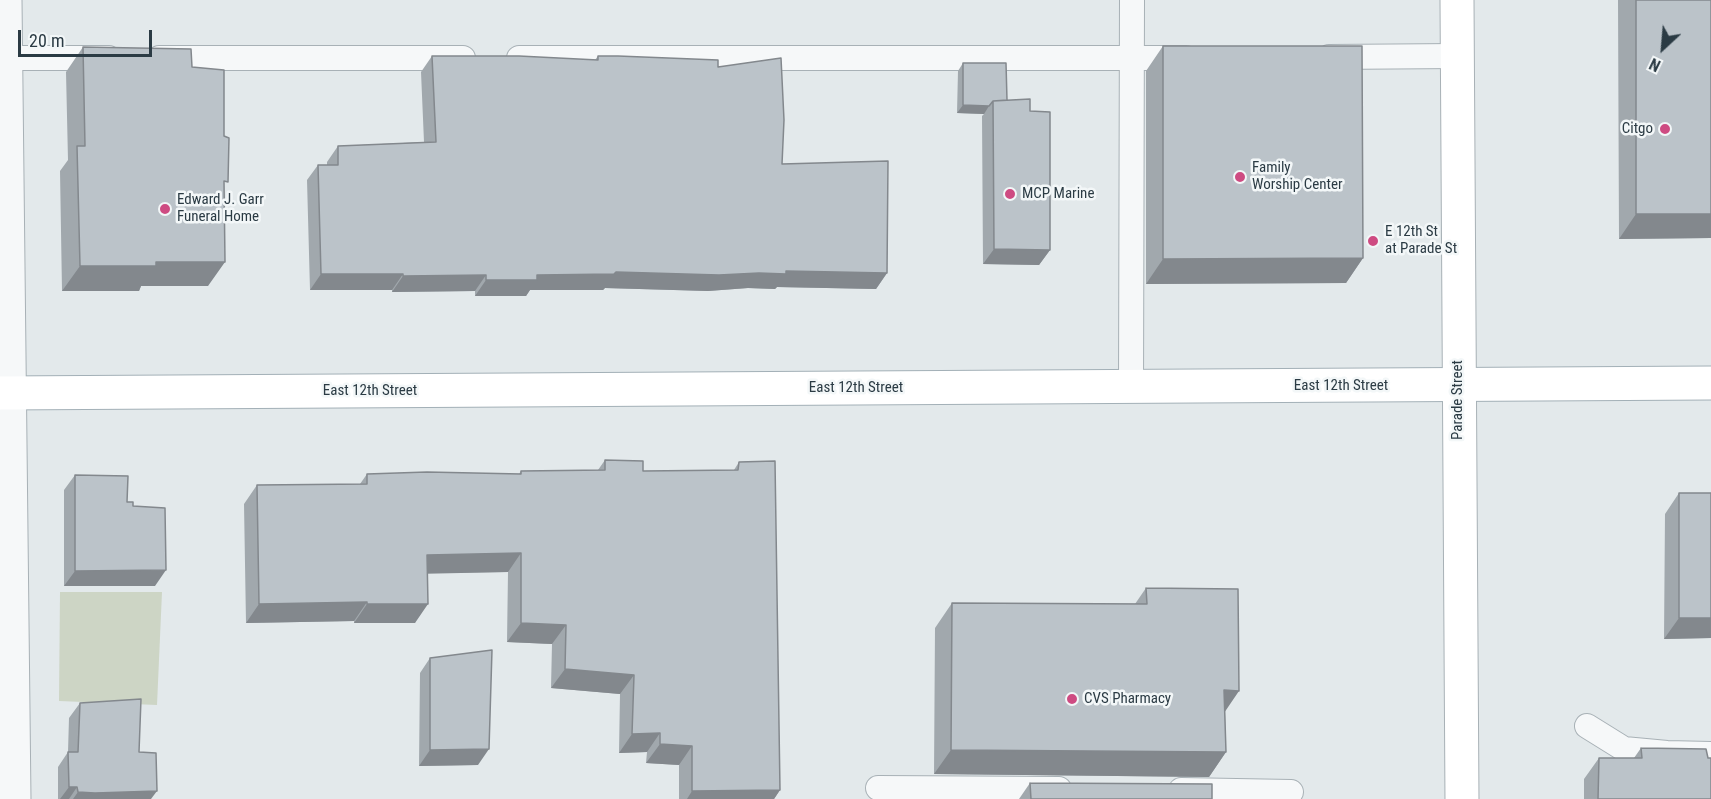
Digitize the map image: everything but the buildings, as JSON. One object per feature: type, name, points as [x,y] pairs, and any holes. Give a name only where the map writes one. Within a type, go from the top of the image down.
[{"type":"main road","name":"Parade Street","points":[[1457,0],[1462,799]]},
{"type":"main road","name":"East 12th Street","points":[[5,393],[1711,384]]},
{"type":"street","points":[[5,0],[5,393],[14,799]]},
{"type":"lane","points":[[1131,387],[1132,0]]},
{"type":"lane","points":[[1310,57],[1457,56]]},
{"type":"lane","points":[[6,58],[1203,57]]},
{"type":"lane","points":[[1587,726],[1624,748],[1667,753],[1711,753]]},
{"type":"lane","points":[[878,788],[1085,789]]},
{"type":"lane","points":[[1154,790],[1292,792]]},
{"type":"green space","points":[[60,592],[162,592],[157,705],[59,701]]},
{"type":"place","name":"Citgo","points":[[1665,129]]},
{"type":"place","name":"Family Worship Center","points":[[1240,177]]},
{"type":"place","name":"MCP Marine","points":[[1010,194]]},
{"type":"place","name":"Edward J. Garr Funeral Home","points":[[165,209]]},
{"type":"place","name":"E 12th St at Parade St","points":[[1373,241]]},
{"type":"place","name":"CVS Pharmacy","points":[[1072,699]]}]
